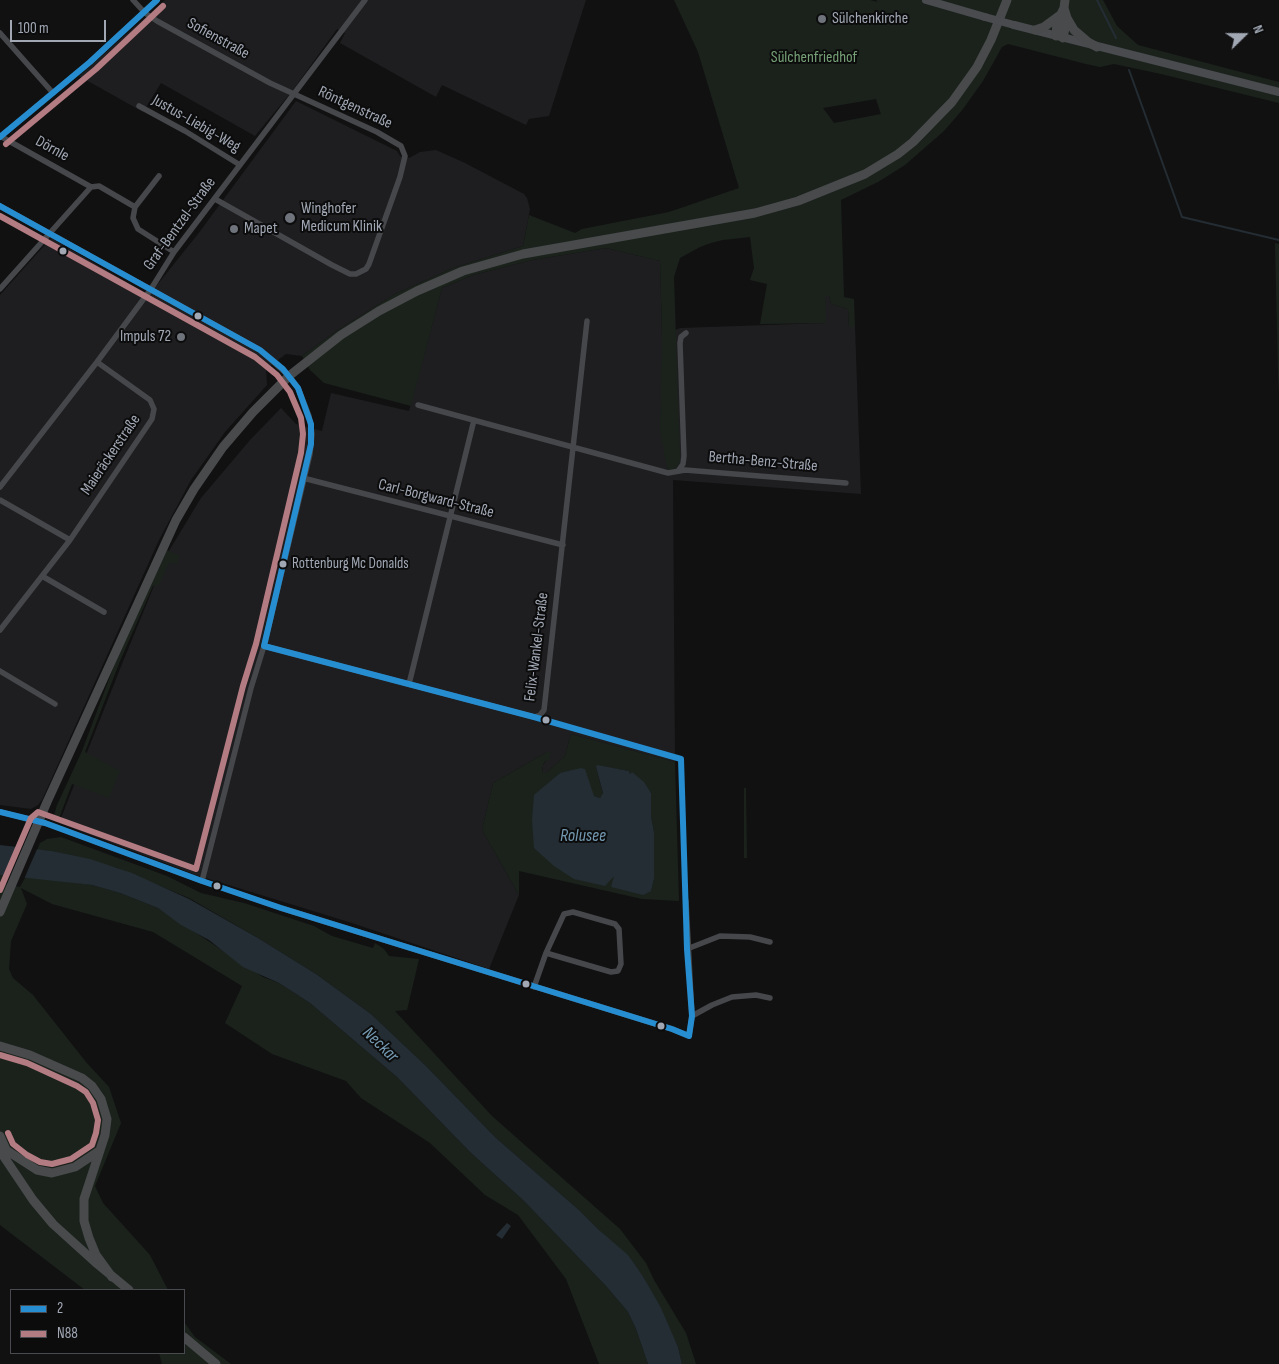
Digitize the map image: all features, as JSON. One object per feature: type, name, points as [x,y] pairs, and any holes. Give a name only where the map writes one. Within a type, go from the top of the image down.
[{"type":"main road","points":[[926,0],[1097,47],[1279,92]]},
{"type":"main road","points":[[1,907],[176,520],[194,488],[223,447],[253,412],[289,376],[327,345],[366,318],[401,299],[463,272],[524,254],[755,213],[798,201],[865,174],[898,154],[913,142],[952,102],[977,67],[991,40],[1007,0]]},
{"type":"main road","points":[[1035,30],[1044,27],[1064,11]]},
{"type":"main road","points":[[1059,37],[1064,11]]},
{"type":"main road","points":[[1064,11],[1080,36],[1097,47]]},
{"type":"main road","points":[[0,1046],[30,1054],[82,1078],[92,1086],[101,1099],[107,1119],[105,1135],[84,1200],[84,1221],[96,1255],[112,1277]]},
{"type":"main road","points":[[0,1136],[3,1150],[18,1177],[52,1224],[127,1289]]},
{"type":"main road","points":[[3,1150],[37,1170],[52,1173],[75,1167],[99,1151]]},
{"type":"main road","points":[[185,1338],[216,1364]]},
{"type":"street","name":"Sofienstraße","points":[[133,0],[145,13],[157,21],[262,79],[294,94]]},
{"type":"street","points":[[0,136],[53,93],[145,13],[157,0]]},
{"type":"street","name":"Graf-Bentzel-Straße","points":[[0,487],[97,362],[151,289],[174,252],[365,0]]},
{"type":"street","points":[[0,33],[53,93]]},
{"type":"street","name":"Röntgenstraße","points":[[216,199],[350,274],[356,274],[366,269],[390,206],[405,156],[401,146],[377,132],[294,94]]},
{"type":"street","name":"Justus-Liebig-Weg","points":[[139,106],[185,131],[240,165]]},
{"type":"street","name":"Dörnle","points":[[0,136],[91,187],[99,186],[135,207]]},
{"type":"street","points":[[159,176],[135,207],[133,218],[138,230],[174,252]]},
{"type":"street","points":[[0,289],[91,187]]},
{"type":"street","points":[[0,206],[260,350],[289,376],[302,397],[311,424],[310,449],[264,646],[251,688],[202,882]]},
{"type":"street","name":"Felix-Wankel-Straße","points":[[264,646],[534,717],[540,715],[544,710],[587,321]]},
{"type":"street","points":[[678,472],[683,464],[684,456],[680,343],[681,337],[686,333]]},
{"type":"street","name":"Maieräckerstraße","points":[[0,630],[70,540],[152,419],[154,409],[150,400],[97,362]]},
{"type":"street","points":[[418,405],[573,446]]},
{"type":"street","points":[[409,684],[474,420]]},
{"type":"street","name":"Bertha-Benz-Straße","points":[[573,446],[668,473],[696,470],[846,483]]},
{"type":"street","name":"Carl-Borgward-Straße","points":[[303,478],[563,545]]},
{"type":"street","points":[[0,500],[70,540]]},
{"type":"street","points":[[42,576],[104,612]]},
{"type":"street","points":[[0,671],[56,704]]},
{"type":"street","points":[[0,812],[39,821],[202,882],[281,908],[672,1029],[689,1036],[692,1016],[686,901]]},
{"type":"street","points":[[534,987],[546,954],[564,914],[574,912],[614,924],[619,929],[621,964],[618,971],[611,972],[546,954]]},
{"type":"street","points":[[688,948],[720,936],[750,936],[770,942]]},
{"type":"street","points":[[692,1016],[732,997],[756,995],[770,998]]},
{"type":"shaded area","points":[[165,0],[586,0],[549,116],[529,119],[526,125],[442,85],[436,97],[340,43],[345,33],[337,29],[293,90],[255,136],[161,83],[143,112],[79,76]]},
{"type":"shaded area","points":[[296,101],[397,151],[400,156],[409,158],[420,152],[436,150],[524,194],[530,209],[523,246],[453,268],[395,294],[335,332],[302,356],[286,354],[266,369],[267,385],[225,432],[191,480],[159,540],[42,800],[31,809],[0,805],[0,295],[51,238],[149,295],[198,234]]},
{"type":"shaded area","points":[[606,248],[660,261],[662,336],[680,328],[825,323],[824,296],[829,296],[831,304],[848,309],[849,327],[855,327],[861,494],[673,480],[675,762],[571,734],[565,756],[547,772],[542,774],[543,765],[551,752],[547,752],[493,783],[482,830],[519,895],[489,969],[352,923],[196,875],[59,823],[167,554],[201,498],[250,440],[281,408],[296,424],[322,431],[331,393],[409,411],[442,288],[473,275],[532,260]]},
{"type":"green space","name":"Sülchenfriedhof","points":[[674,0],[870,0],[878,2],[876,0],[1103,0],[1117,26],[1138,45],[1279,82],[1279,103],[1114,64],[1100,67],[1008,44],[1002,47],[983,81],[944,131],[905,165],[878,182],[841,200],[844,297],[854,299],[855,327],[849,327],[848,309],[831,304],[829,296],[825,296],[826,323],[760,324],[767,284],[750,280],[754,268],[750,237],[711,243],[680,258],[674,277],[680,461],[677,467],[668,473],[660,430],[662,336],[660,261],[606,248],[532,260],[473,275],[442,288],[411,406],[324,383],[310,370],[302,356],[335,332],[395,294],[453,268],[523,246],[529,215],[575,233],[582,229],[669,212],[739,188],[698,52]],"holes":[[[876,99],[881,114],[834,123],[823,108]]]},
{"type":"green space","points":[[1275,243],[1279,244],[1279,392],[1278,374]]},
{"type":"green space","points":[[167,550],[180,556],[177,564],[169,563],[159,585],[153,586],[120,661],[85,752],[120,771],[109,798],[72,784],[58,821],[54,815],[57,805],[82,751],[126,634]]},
{"type":"green space","points":[[571,734],[675,762],[679,901],[642,899],[519,871],[519,895],[482,830],[493,783],[547,752],[551,752],[549,760],[545,761],[543,765],[542,773],[547,772],[565,756]],"holes":[[[597,766],[629,771],[630,775],[632,772],[651,793],[651,816],[654,832],[654,879],[651,891],[614,878],[614,875],[611,878],[534,848],[548,784],[560,773],[600,798],[603,794]]]},
{"type":"green space","points":[[744,788],[746,788],[747,858],[744,858]]},
{"type":"green space","points":[[61,837],[167,876],[201,893],[244,903],[314,926],[332,936],[373,948],[375,943],[384,949],[389,956],[419,959],[407,1010],[395,1011],[492,1116],[620,1229],[646,1263],[686,1333],[696,1364],[682,1364],[678,1347],[644,1278],[608,1239],[579,1210],[496,1138],[426,1066],[371,1014],[316,974],[189,898],[117,868],[52,851],[37,850],[40,843],[47,839]]},
{"type":"green space","points":[[0,875],[7,875],[2,883],[20,887],[26,876],[92,885],[120,893],[158,908],[263,977],[279,983],[310,1003],[397,1077],[471,1153],[523,1200],[606,1286],[628,1312],[648,1364],[599,1364],[566,1279],[518,1215],[485,1195],[430,1143],[361,1098],[346,1081],[272,1054],[225,1023],[242,986],[153,932],[52,904],[21,888],[27,904],[11,941],[9,969],[13,978],[33,995],[86,1062],[109,1087],[121,1123],[95,1186],[103,1203],[150,1255],[167,1289],[84,1289],[0,1225]]},
{"type":"green space","points":[[185,1323],[195,1337],[231,1364],[162,1364],[159,1354],[185,1354]]},
{"type":"water","name":"Rolusee","points":[[597,765],[629,771],[630,774],[632,772],[644,782],[651,793],[651,816],[654,832],[654,879],[651,891],[643,895],[611,887],[614,876],[605,886],[574,879],[554,866],[534,848],[532,820],[534,795],[560,773],[581,768],[585,769],[594,796],[600,798],[603,793]]},
{"type":"water","name":"Neckar","points":[[0,845],[52,851],[90,859],[132,873],[189,899],[258,938],[316,974],[371,1014],[426,1066],[496,1138],[628,1255],[661,1308],[678,1347],[682,1364],[648,1364],[628,1312],[606,1286],[523,1200],[471,1153],[397,1077],[310,1003],[279,983],[243,967],[209,940],[181,925],[158,908],[120,893],[92,885],[0,875]]},
{"type":"water","points":[[507,1223],[511,1226],[502,1239],[496,1235]]},
{"type":"pier","points":[[20,845],[38,847],[24,879],[5,877]]},
{"type":"waterway","points":[[1097,0],[1116,38]]},
{"type":"waterway","points":[[1129,70],[1182,217],[1279,240]]},
{"type":"transit line","name":"2","points":[[0,137],[90,62],[157,0]]},
{"type":"transit line","name":"N88","points":[[6,144],[96,69],[163,6]]},
{"type":"transit line","name":"2","points":[[0,206],[260,350],[283,369],[298,388],[311,424],[311,444],[264,646]]},
{"type":"transit line","name":"N88","points":[[0,216],[255,357],[277,375],[290,392],[301,418],[303,434],[301,453],[256,644],[243,686],[196,869],[38,812],[31,818],[0,890]]},
{"type":"transit line","name":"2","points":[[264,646],[534,717],[681,759]]},
{"type":"transit line","name":"2","points":[[681,759],[687,949],[692,1016],[689,1036]]},
{"type":"transit line","name":"2","points":[[0,812],[45,823],[281,908],[672,1029],[689,1036]]},
{"type":"transit line","name":"N88","points":[[0,1055],[27,1063],[77,1086],[86,1092],[93,1103],[98,1120],[92,1145],[71,1159],[52,1164],[40,1162],[27,1155],[13,1144],[8,1133]]},
{"type":"place","name":"Sülchenkirche","points":[[822,19]]},
{"type":"place","name":"Winghofer Medicum Klinik","points":[[290,218]]},
{"type":"place","name":"Mapet","points":[[234,229]]},
{"type":"place","name":"Impuls 72","points":[[181,337]]},
{"type":"place","name":"Rottenburg Mc Donalds","points":[[283,564]]}]
